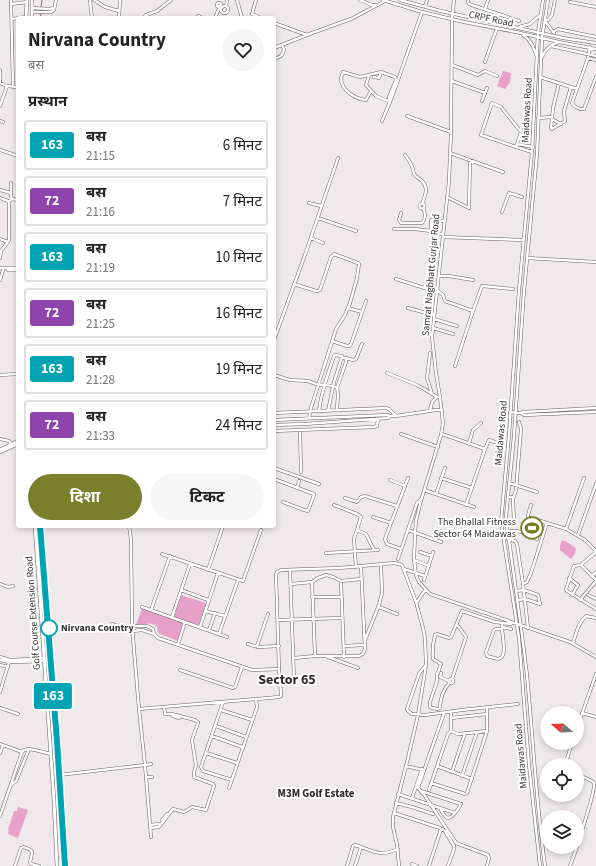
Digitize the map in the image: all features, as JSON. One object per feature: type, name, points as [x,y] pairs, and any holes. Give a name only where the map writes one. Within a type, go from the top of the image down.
[{"type":"main road","points":[[32,0],[32,16]]},
{"type":"main road","points":[[26,16],[27,1]]},
{"type":"main road","points":[[1,271],[16,269]]},
{"type":"main road","points":[[0,451],[16,443]]},
{"type":"main road","points":[[0,451],[16,443]]},
{"type":"main road","name":"Golf Course Extension Road","points":[[35,528],[51,754],[57,866]]},
{"type":"main road","name":"Golf Course Extension Road","points":[[40,528],[51,659],[65,866]]},
{"type":"street","points":[[32,10],[54,9],[56,0]]},
{"type":"street","points":[[90,0],[92,16]]},
{"type":"street","points":[[94,0],[105,7],[120,11]]},
{"type":"street","points":[[119,16],[120,0]]},
{"type":"street","points":[[145,16],[157,11],[171,0]]},
{"type":"street","points":[[226,6],[227,0]]},
{"type":"street","points":[[237,0],[241,16]]},
{"type":"street","points":[[256,0],[252,14],[256,16]]},
{"type":"street","points":[[360,0],[372,5],[378,5]]},
{"type":"street","name":"CRPF Road","points":[[383,0],[422,12],[559,42],[596,48]]},
{"type":"street","points":[[400,0],[453,14],[596,44]]},
{"type":"street","points":[[424,7],[427,0]]},
{"type":"street","name":"Samrat Nagbhatt Gurjar Road","points":[[425,590],[417,579],[415,573],[415,533],[421,499],[442,434],[444,423],[439,397],[432,337],[443,238],[450,153],[452,18],[454,0]]},
{"type":"street","points":[[468,0],[469,4],[519,22]]},
{"type":"street","points":[[485,9],[488,0]]},
{"type":"street","name":"Maidawas Road","points":[[540,866],[529,765],[522,668],[517,624],[501,522],[533,147],[538,32],[543,0]]},
{"type":"street","name":"Maidawas Road","points":[[545,866],[538,810],[531,718],[521,626],[506,516],[516,412],[536,154],[542,38],[548,0]]},
{"type":"street","points":[[555,0],[552,17],[545,20],[553,32],[559,37]]},
{"type":"street","points":[[0,70],[0,83],[13,87],[11,2],[27,1]]},
{"type":"street","points":[[276,47],[351,19],[387,1]]},
{"type":"street","points":[[570,2],[596,7]]},
{"type":"street","points":[[216,16],[219,3]]},
{"type":"street","points":[[382,121],[422,12]]},
{"type":"street","points":[[495,23],[498,15]]},
{"type":"street","points":[[517,27],[530,24],[540,16]]},
{"type":"street","points":[[276,24],[308,35]]},
{"type":"street","points":[[485,62],[497,28]]},
{"type":"street","points":[[553,32],[558,29],[596,38]]},
{"type":"street","points":[[516,32],[527,38],[533,46],[537,59]]},
{"type":"street","points":[[541,60],[543,54],[551,46],[559,42]]},
{"type":"street","points":[[276,58],[283,54],[284,49],[282,45]]},
{"type":"street","points":[[551,46],[596,56]]},
{"type":"street","points":[[585,53],[586,47]]},
{"type":"street","points":[[590,47],[588,58],[572,104],[583,109],[596,77]]},
{"type":"street","points":[[588,58],[596,60]]},
{"type":"street","points":[[452,65],[478,75],[485,71],[497,76]]},
{"type":"street","points":[[369,75],[366,85],[376,96],[388,101],[391,97],[395,77],[381,72],[360,77],[343,72],[341,78],[343,87],[354,97],[366,100],[371,91]]},
{"type":"street","points":[[374,77],[379,78],[381,72]]},
{"type":"street","points":[[540,77],[577,89]]},
{"type":"street","points":[[452,81],[485,94]]},
{"type":"street","points":[[559,83],[552,108],[552,129],[565,120],[564,111],[571,87]]},
{"type":"street","points":[[0,106],[7,86]]},
{"type":"street","points":[[482,101],[487,88]]},
{"type":"street","points":[[517,146],[521,132],[501,108],[492,104],[481,135],[532,152]]},
{"type":"street","points":[[407,116],[451,132]]},
{"type":"street","points":[[538,118],[552,118],[561,124]]},
{"type":"street","points":[[517,146],[533,147]]},
{"type":"street","points":[[0,150],[16,155]]},
{"type":"street","points":[[450,153],[503,172]]},
{"type":"street","points":[[401,213],[399,220],[400,222],[420,223],[423,222],[425,216],[423,208],[420,207],[426,193],[426,188],[423,182],[414,174],[414,168],[404,155]]},
{"type":"street","points":[[276,334],[338,158]]},
{"type":"street","points":[[447,197],[469,208],[470,160]]},
{"type":"street","points":[[11,183],[12,199]]},
{"type":"street","points":[[0,190],[11,193]]},
{"type":"street","points":[[502,212],[509,193],[522,197]]},
{"type":"street","points":[[0,198],[9,202]]},
{"type":"street","points":[[12,199],[16,200]]},
{"type":"street","points":[[0,258],[1,251],[9,240],[9,202],[12,199]]},
{"type":"street","points":[[309,203],[321,206]]},
{"type":"street","points":[[318,218],[356,231]]},
{"type":"street","points":[[431,231],[431,220],[444,220]]},
{"type":"street","points":[[420,223],[420,230]]},
{"type":"street","points":[[394,229],[431,231],[443,234]]},
{"type":"street","points":[[311,238],[323,243]]},
{"type":"street","points":[[443,238],[524,240]]},
{"type":"street","points":[[0,239],[8,242]]},
{"type":"street","points":[[294,284],[316,291],[320,290],[331,258],[334,254],[358,262],[359,264],[357,278],[348,308],[336,329],[309,418]]},
{"type":"street","points":[[527,258],[596,262]]},
{"type":"street","points":[[0,280],[1,271]]},
{"type":"street","points":[[439,276],[473,280]]},
{"type":"street","points":[[396,279],[437,291],[443,295],[446,302],[473,311]]},
{"type":"street","points":[[455,366],[482,286],[513,289]]},
{"type":"street","points":[[332,341],[349,346],[366,301]]},
{"type":"street","points":[[348,308],[362,312]]},
{"type":"street","points":[[408,308],[457,326]]},
{"type":"street","points":[[433,328],[453,334]]},
{"type":"street","points":[[319,411],[324,385],[335,354],[353,360],[356,359],[362,344]]},
{"type":"street","points":[[430,353],[427,378],[432,394]]},
{"type":"street","points":[[328,410],[342,356]]},
{"type":"street","points":[[337,410],[337,388],[346,358]]},
{"type":"street","points":[[387,373],[417,385],[439,397]]},
{"type":"street","points":[[0,375],[16,374]]},
{"type":"street","points":[[276,376],[290,380],[308,381],[337,388]]},
{"type":"street","points":[[430,411],[432,402],[439,397]]},
{"type":"street","points":[[276,413],[386,408],[396,416]]},
{"type":"street","points":[[520,413],[596,408]]},
{"type":"street","points":[[276,420],[387,415],[396,416],[442,410]]},
{"type":"street","points":[[288,412],[288,419]]},
{"type":"street","points":[[510,412],[516,412],[524,415],[596,412]]},
{"type":"street","points":[[276,425],[378,419],[388,418],[390,416]]},
{"type":"street","points":[[276,431],[374,427],[378,425],[378,419]]},
{"type":"street","points":[[514,522],[513,499],[516,485],[521,429],[519,422]]},
{"type":"street","points":[[469,443],[474,430],[481,423]]},
{"type":"street","points":[[301,472],[302,430],[307,424]]},
{"type":"street","points":[[292,425],[296,430]]},
{"type":"street","points":[[401,434],[438,447]]},
{"type":"street","points":[[442,434],[485,449]]},
{"type":"street","points":[[0,439],[11,444]]},
{"type":"street","points":[[466,505],[489,440],[501,444]]},
{"type":"street","points":[[436,494],[445,468]]},
{"type":"street","points":[[276,469],[319,484]]},
{"type":"street","points":[[401,549],[386,544],[385,542],[408,478]]},
{"type":"street","points":[[441,478],[472,488]]},
{"type":"street","points":[[566,529],[584,478]]},
{"type":"street","points":[[276,480],[314,494],[309,510],[283,502]]},
{"type":"street","points":[[390,480],[405,486]]},
{"type":"street","points":[[297,488],[299,481]]},
{"type":"street","points":[[509,483],[537,492]]},
{"type":"street","points":[[578,535],[596,484]]},
{"type":"street","points":[[424,490],[474,507]]},
{"type":"street","points":[[345,498],[357,502],[361,497],[365,496],[398,506]]},
{"type":"street","points":[[508,497],[512,497],[513,499]]},
{"type":"street","points":[[398,559],[417,503],[421,499]]},
{"type":"street","points":[[334,505],[360,516],[361,518],[354,539],[356,566]]},
{"type":"street","points":[[531,505],[528,517],[566,529],[585,540],[596,551],[581,565],[574,566],[566,590],[596,609]]},
{"type":"street","points":[[373,517],[391,523]]},
{"type":"street","points":[[523,584],[527,582],[531,573],[547,523]]},
{"type":"street","points":[[129,528],[131,541],[132,626],[152,837]]},
{"type":"street","points":[[208,570],[222,528]]},
{"type":"street","points":[[162,554],[241,581],[243,580],[261,530]]},
{"type":"street","points":[[357,530],[366,534],[374,550]]},
{"type":"street","points":[[408,530],[441,542]]},
{"type":"street","points":[[507,531],[522,532],[537,539]]},
{"type":"street","points":[[508,539],[516,542],[524,590],[528,628]]},
{"type":"street","points":[[326,553],[378,550]]},
{"type":"street","points":[[420,552],[433,554],[424,580]]},
{"type":"street","points":[[151,610],[170,556]]},
{"type":"street","points":[[414,560],[429,566]]},
{"type":"street","points":[[172,618],[190,564]]},
{"type":"street","points":[[364,643],[379,608],[382,593],[381,564]]},
{"type":"street","points":[[139,710],[281,696],[277,572],[280,570],[381,564],[402,565],[416,602],[423,628],[426,649],[426,665],[418,715],[392,820],[398,849],[399,866]]},
{"type":"street","points":[[580,600],[595,586],[596,580],[581,565]]},
{"type":"street","points":[[294,658],[315,656],[361,656],[364,652],[360,566]]},
{"type":"street","points":[[325,568],[326,575]]},
{"type":"street","points":[[290,570],[294,680]]},
{"type":"street","points":[[404,570],[426,576]]},
{"type":"street","points":[[592,576],[596,572]]},
{"type":"street","points":[[200,627],[218,573]]},
{"type":"street","points":[[291,584],[312,582],[326,575],[340,581],[361,579]]},
{"type":"street","points":[[569,578],[578,585],[572,595]]},
{"type":"street","points":[[219,634],[238,580]]},
{"type":"street","points":[[340,581],[344,657]]},
{"type":"street","points":[[312,582],[315,656]]},
{"type":"street","points":[[0,584],[8,587],[13,586]]},
{"type":"street","points":[[181,590],[208,600]]},
{"type":"street","points":[[416,602],[425,590],[430,594],[573,643],[596,657]]},
{"type":"street","points":[[516,591],[524,590],[538,595],[540,604],[525,599],[518,600]]},
{"type":"street","points":[[588,595],[596,599]]},
{"type":"street","points":[[312,597],[341,597]]},
{"type":"street","points":[[142,607],[227,637]]},
{"type":"street","points":[[379,608],[396,614]]},
{"type":"street","points":[[205,610],[225,616]]},
{"type":"street","points":[[439,708],[430,707],[441,664],[433,659],[433,645],[436,634],[450,637],[463,611],[502,627],[511,629]]},
{"type":"street","points":[[209,630],[214,613]]},
{"type":"street","points":[[257,646],[268,614]]},
{"type":"street","points":[[573,643],[584,618],[586,616],[596,618]]},
{"type":"street","points":[[278,620],[342,618]]},
{"type":"street","points":[[178,644],[185,622]]},
{"type":"street","points":[[112,624],[129,630]]},
{"type":"street","points":[[502,627],[503,654],[498,659],[487,656],[486,652],[495,629],[511,624]]},
{"type":"street","points":[[456,625],[466,637],[451,681],[444,690],[439,708],[441,713],[418,787],[456,843],[489,856],[488,866]]},
{"type":"street","points":[[132,626],[153,628],[154,634]]},
{"type":"street","points":[[133,631],[142,630],[154,634],[158,638],[255,671],[279,669]]},
{"type":"street","points":[[344,646],[364,643]]},
{"type":"street","points":[[248,644],[257,646],[279,646]]},
{"type":"street","points":[[425,644],[433,645]]},
{"type":"street","points":[[426,649],[433,649]]},
{"type":"street","points":[[0,657],[11,661]]},
{"type":"street","points":[[328,657],[358,668]]},
{"type":"street","points":[[0,660],[11,661],[51,659]]},
{"type":"street","points":[[0,692],[11,661]]},
{"type":"street","points":[[0,664],[8,667]]},
{"type":"street","points":[[426,665],[419,674],[407,709],[409,712],[418,715],[425,715],[518,704]]},
{"type":"street","points":[[180,670],[233,688],[235,687],[242,667]]},
{"type":"street","points":[[441,673],[441,678],[451,681]]},
{"type":"street","points":[[584,707],[596,674]]},
{"type":"street","points":[[229,788],[257,707],[256,699]]},
{"type":"street","points":[[223,702],[201,767],[203,770],[232,780]]},
{"type":"street","points":[[164,707],[165,714],[172,714],[185,717],[185,719],[198,721],[192,741],[196,765],[194,777],[213,784],[214,787],[206,811],[192,807],[184,812],[173,809]]},
{"type":"street","points":[[0,708],[18,714]]},
{"type":"street","points":[[432,783],[465,794],[468,791],[487,731],[487,708]]},
{"type":"street","points":[[221,710],[252,720]]},
{"type":"street","points":[[429,790],[448,734],[451,731],[451,712]]},
{"type":"street","points":[[172,714],[178,718]]},
{"type":"street","points":[[451,718],[487,714]]},
{"type":"street","points":[[584,714],[596,717]]},
{"type":"street","points":[[216,726],[246,737]]},
{"type":"street","points":[[451,731],[458,734],[487,731]]},
{"type":"street","points":[[462,776],[477,732]]},
{"type":"street","points":[[452,772],[465,733]]},
{"type":"street","points":[[212,736],[242,748]]},
{"type":"street","points":[[0,752],[1,745],[22,752]]},
{"type":"street","points":[[0,816],[22,752],[29,749],[51,754]]},
{"type":"street","points":[[11,785],[17,779],[29,749]]},
{"type":"street","points":[[206,753],[237,763]]},
{"type":"street","points":[[59,775],[151,764]]},
{"type":"street","points":[[406,766],[423,770]]},
{"type":"street","points":[[438,766],[472,779]]},
{"type":"street","points":[[412,798],[423,770]]},
{"type":"street","points":[[146,777],[152,777]]},
{"type":"street","points":[[584,777],[590,780],[596,786],[584,825]]},
{"type":"street","points":[[420,791],[460,804],[450,818],[446,817],[440,808]]},
{"type":"street","points":[[398,794],[454,813]]},
{"type":"street","points":[[0,800],[5,802]]},
{"type":"street","points":[[396,803],[412,806],[433,814]]},
{"type":"street","points":[[173,809],[175,808],[182,810]]},
{"type":"street","points":[[151,826],[159,827],[173,809]]},
{"type":"street","points":[[394,813],[445,831],[454,846],[448,866]]},
{"type":"street","points":[[162,824],[162,820],[167,814]]},
{"type":"street","points":[[429,866],[442,829]]},
{"type":"street","points":[[347,866],[353,846],[355,845],[378,853],[388,853],[398,849]]},
{"type":"street","points":[[15,866],[22,847],[31,849],[32,854],[30,862],[31,864],[39,866]]},
{"type":"street","points":[[355,866],[362,847]]},
{"type":"street","points":[[570,866],[574,854]]},
{"type":"street","points":[[412,864],[417,866]]},
{"type":"shaded area","points":[[503,71],[511,73],[510,82],[505,89],[497,86]]},
{"type":"shaded area","points":[[37,528],[40,528],[48,656],[46,654]]},
{"type":"shaded area","points":[[562,540],[576,549],[571,559],[560,550]]},
{"type":"shaded area","points":[[181,595],[206,603],[199,625],[174,617]]},
{"type":"shaded area","points":[[142,608],[184,622],[178,641],[158,633],[157,627],[152,624],[136,625]]},
{"type":"shaded area","points":[[18,807],[28,810],[18,838],[8,834],[8,830],[14,811],[17,811]]},
{"type":"waterway","points":[[41,7],[42,0]]},
{"type":"bus line","name":"163","points":[[40,528],[48,611],[65,866]]},
{"type":"place","name":"The Bhallal Fitness Sector 64 Maidawas","points":[[532,528]]},
{"type":"place","name":"Nirvana Country","points":[[49,628]]},
{"type":"district","name":"Sector 65","points":[[287,680]]},
{"type":"district","name":"M3M Golf Estate","points":[[316,793]]}]
